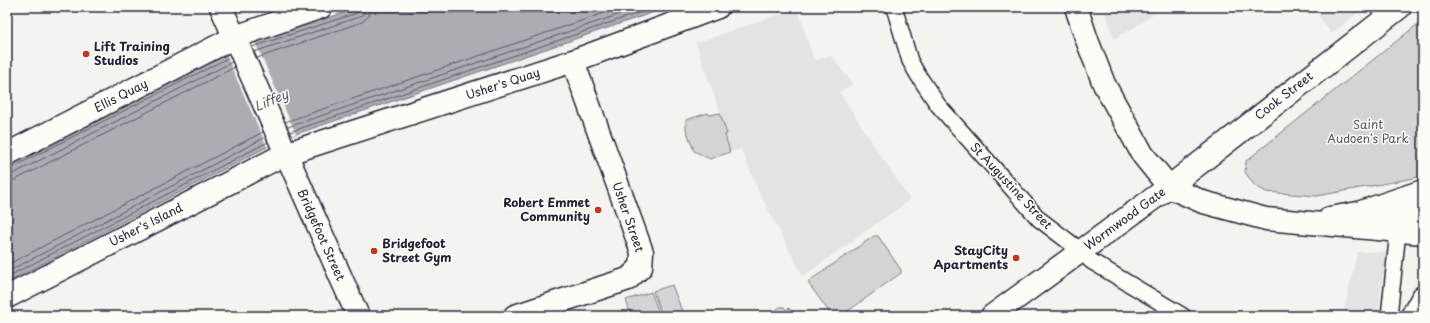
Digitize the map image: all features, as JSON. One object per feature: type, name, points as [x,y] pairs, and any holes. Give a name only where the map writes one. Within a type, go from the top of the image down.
[{"type":"main road","name":"Bridgefoot Street","points":[[221,7],[358,316]]},
{"type":"main road","name":"Ellis Quay","points":[[7,154],[237,41],[321,7]]},
{"type":"main road","name":"Usher's Quay","points":[[283,148],[573,62],[718,7]]},
{"type":"main road","points":[[1076,7],[1104,84],[1143,154],[1169,186],[1203,202],[1252,216],[1289,221],[1423,233]]},
{"type":"main road","name":"Cook Street","points":[[1169,186],[1400,7]]},
{"type":"main road","name":"Usher Street","points":[[515,316],[628,279],[641,267],[642,252],[573,62]]},
{"type":"main road","name":"Usher's Island","points":[[7,297],[283,148]]},
{"type":"main road","name":"Wormwood Gate","points":[[999,314],[1169,186]]},
{"type":"main road","points":[[1289,221],[1334,218],[1358,213],[1423,191]]},
{"type":"main road","points":[[1358,213],[1423,211]]},
{"type":"main road","points":[[1412,316],[1423,297]]},
{"type":"street","name":"St Augustine Street","points":[[894,7],[910,61],[918,76],[938,105],[1039,219],[1081,251],[1090,261],[1178,315]]},
{"type":"street","points":[[1389,316],[1398,231]]},
{"type":"shaded area","points":[[800,7],[799,14],[814,60],[831,56],[853,84],[839,92],[910,200],[803,276],[758,190],[741,149],[730,152],[725,135],[727,133],[696,43]]},
{"type":"shaded area","points":[[1104,7],[1162,7],[1143,22],[1114,39]]},
{"type":"shaded area","points":[[1313,7],[1365,7],[1331,34]]},
{"type":"shaded area","points":[[1357,252],[1387,252],[1378,309],[1423,316],[1343,316]]},
{"type":"green space","name":"Saint Audoen's Park","points":[[1423,20],[1423,175],[1317,196],[1266,192],[1254,185],[1245,172],[1246,161]]},
{"type":"green space","points":[[708,113],[709,115],[720,113],[727,134],[725,135],[730,152],[710,159],[694,151],[686,129],[686,120]]},
{"type":"green space","points":[[874,236],[878,236],[901,270],[901,273],[841,316],[832,316],[809,284],[809,281]]},
{"type":"green space","points":[[672,285],[684,316],[662,316],[653,291]]},
{"type":"green space","points":[[651,292],[660,316],[631,316],[626,300]]},
{"type":"green space","points":[[780,307],[784,307],[786,310],[789,308],[795,316],[768,316]]},
{"type":"water","name":"Liffey","points":[[361,7],[669,7],[296,134],[267,147],[7,282],[7,167],[226,55],[255,42]]},
{"type":"pier","points":[[255,42],[296,134],[267,147],[226,55]]},
{"type":"place","name":"Lift Training Studios","points":[[86,54]]},
{"type":"place","name":"Robert Emmet Community","points":[[598,210]]},
{"type":"place","name":"Bridgefoot Street Gym","points":[[374,251]]},
{"type":"place","name":"StayCity Apartments","points":[[1016,258]]}]
